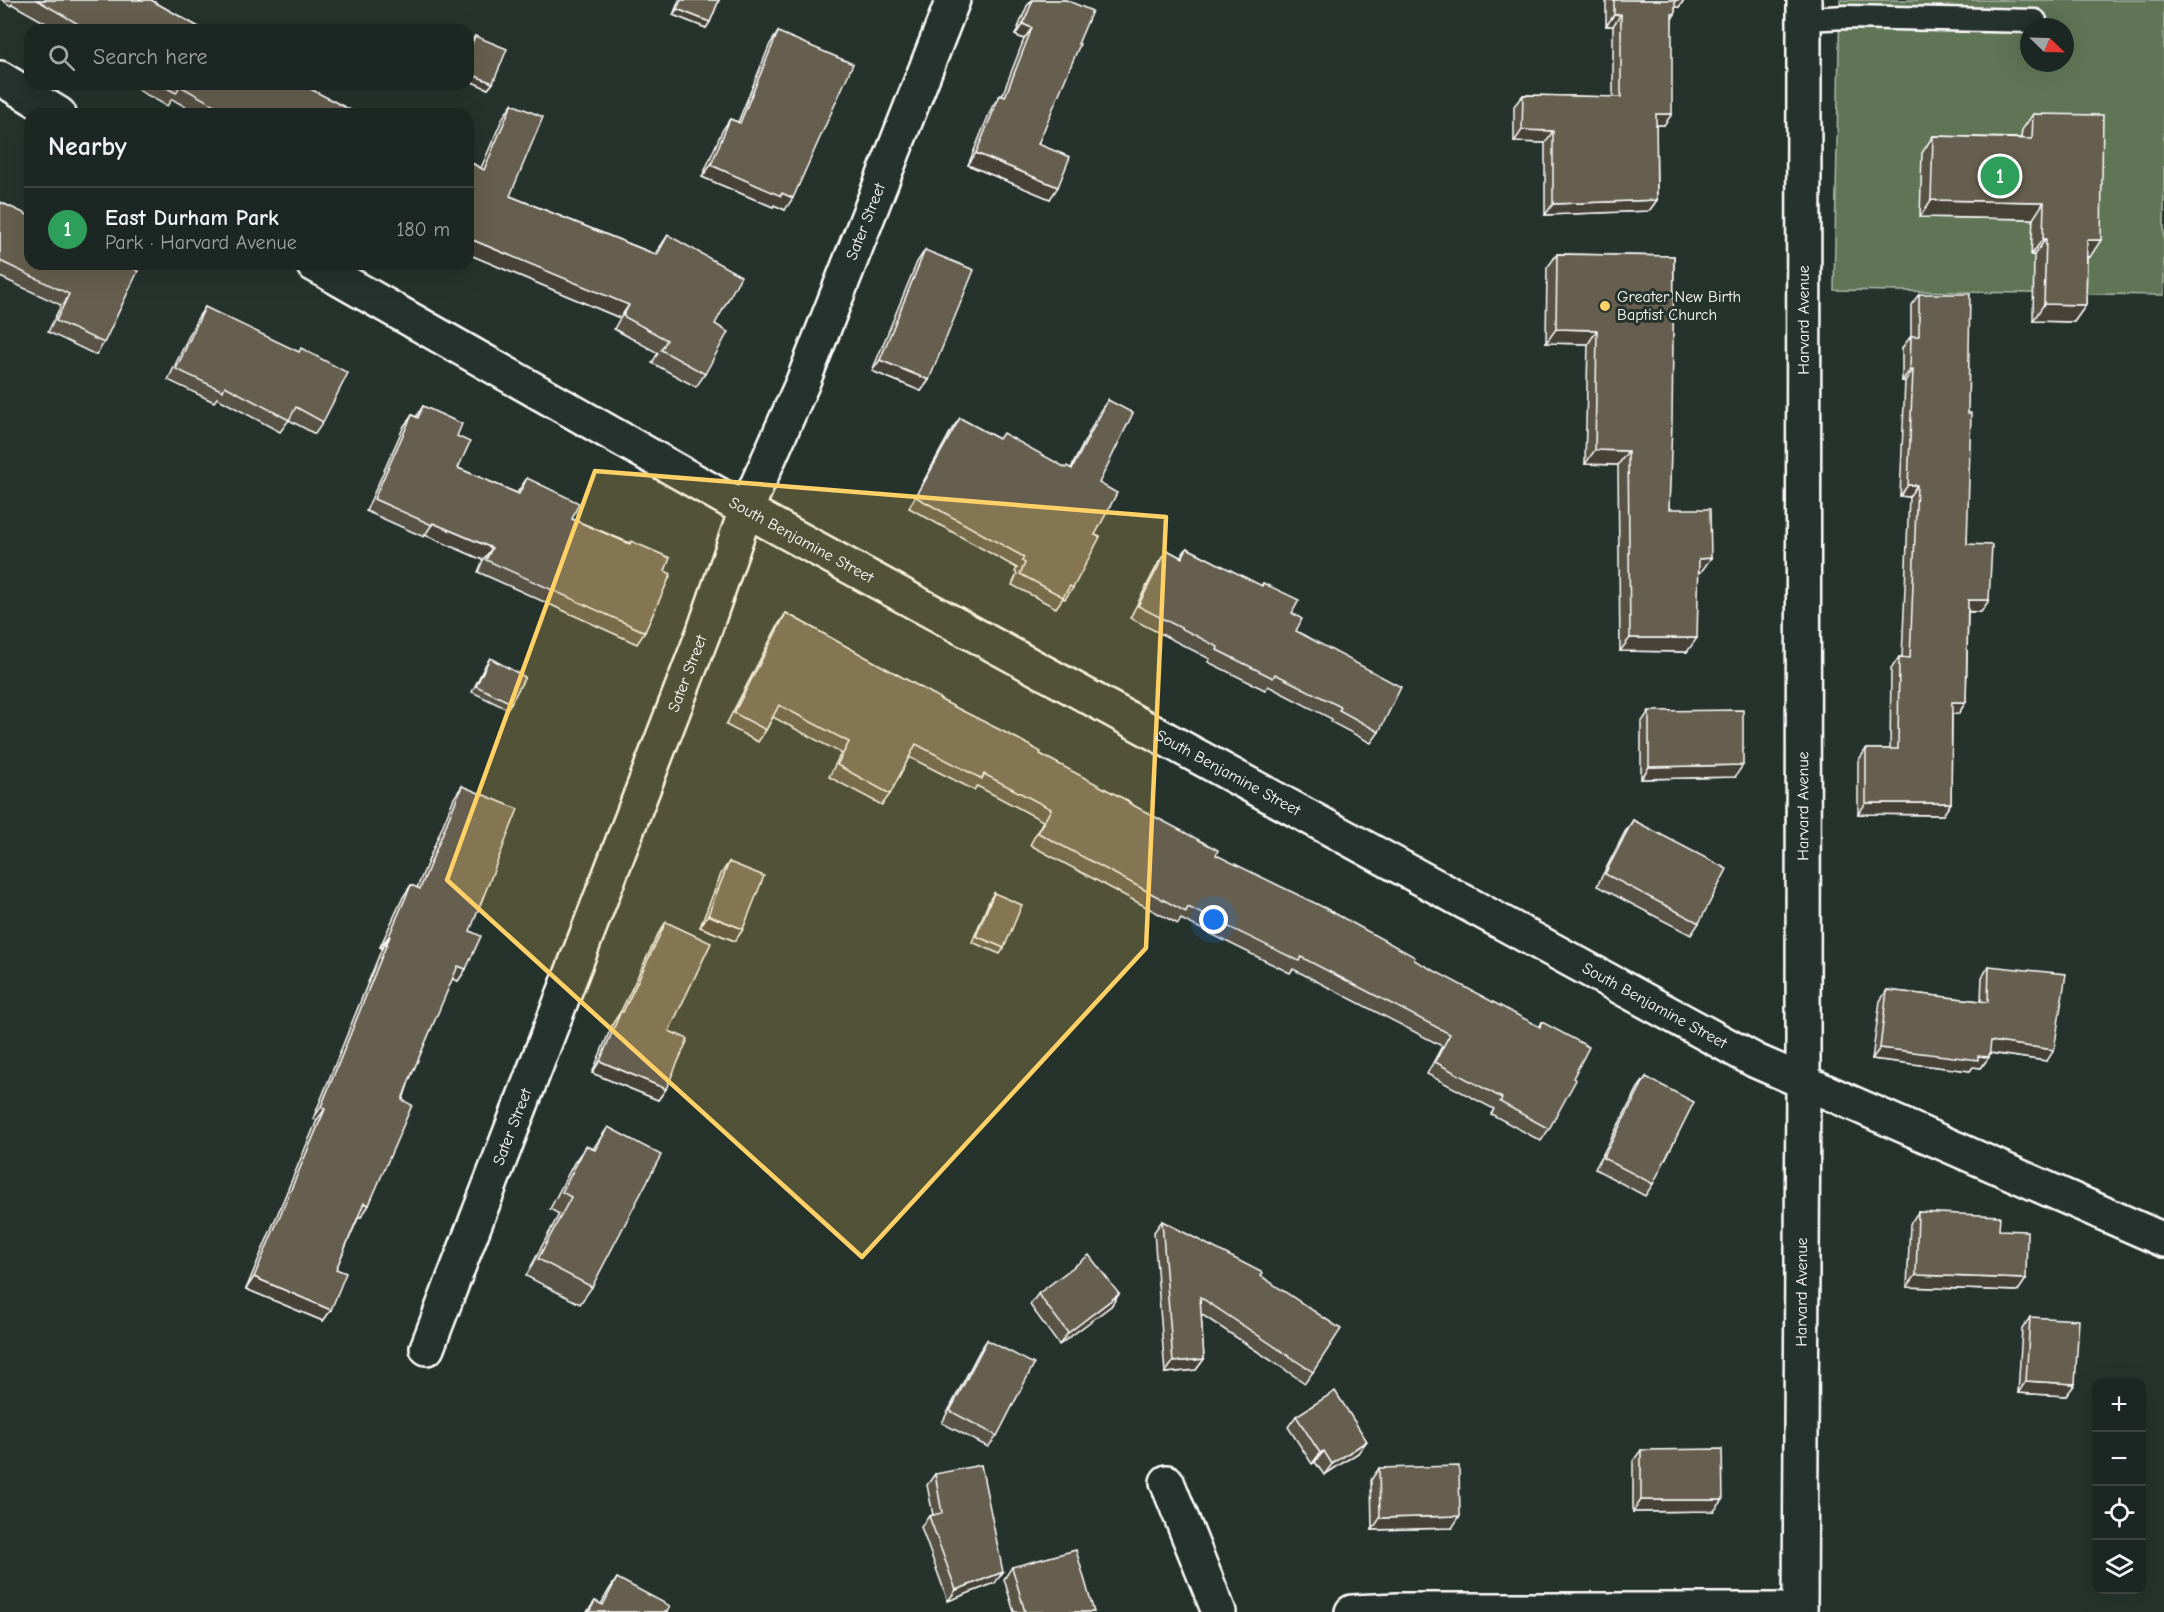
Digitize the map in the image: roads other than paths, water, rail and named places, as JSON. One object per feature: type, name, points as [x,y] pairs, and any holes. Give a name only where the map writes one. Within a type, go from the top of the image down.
[{"type":"street","name":"Sater Street","points":[[427,1348],[700,642],[746,510],[802,384],[953,0]]},
{"type":"street","name":"Harvard Avenue","points":[[1800,1611],[1804,10]]},
{"type":"street","points":[[0,78],[49,108]]},
{"type":"street","name":"South Benjamine Street","points":[[324,270],[746,510],[1756,1061],[2164,1240]]},
{"type":"street","points":[[1167,1482],[1219,1612]]},
{"type":"street","points":[[1352,1612],[1398,1610],[1800,1611]]},
{"type":"lane","points":[[1804,10],[1847,17],[2020,21]]},
{"type":"place","name":"East Durham Park","points":[[2000,176]]},
{"type":"place","name":"Greater New Birth Baptist Church","points":[[1605,306]]}]
